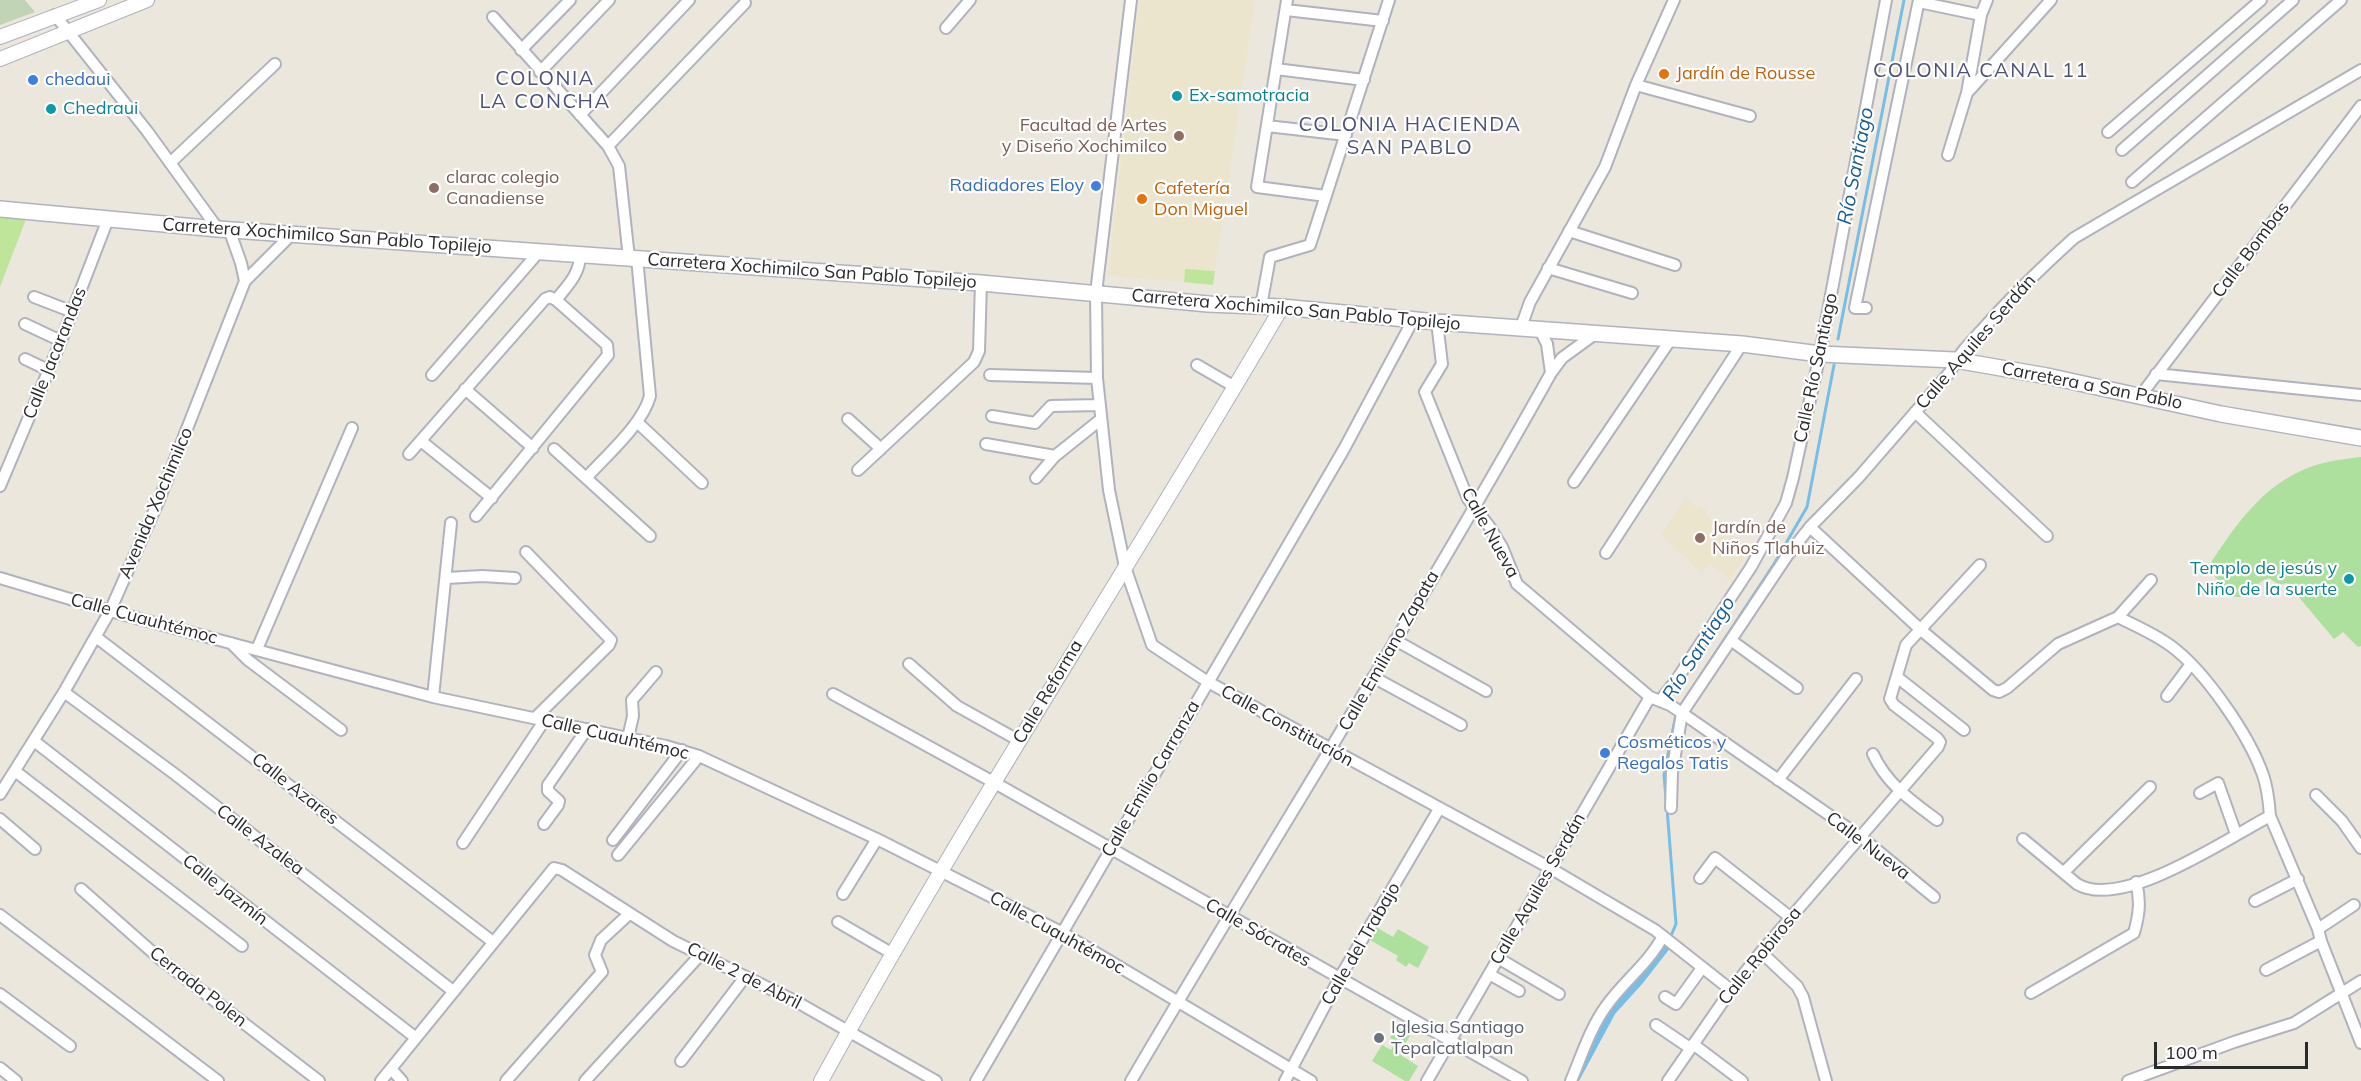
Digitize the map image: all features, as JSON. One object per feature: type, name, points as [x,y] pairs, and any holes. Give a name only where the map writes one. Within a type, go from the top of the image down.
[{"type":"main road","name":"Carretera Xochimilco San Pablo Topilejo","points":[[0,209],[223,229],[460,244],[538,253],[981,283],[1208,304],[1281,307],[1437,322],[1742,345]]},
{"type":"main road","name":"Carretera a San Pablo","points":[[1742,345],[1820,354],[1955,360],[2141,394],[2221,414],[2361,438]]},
{"type":"street","points":[[0,37],[99,0]]},
{"type":"street","points":[[0,59],[147,0]]},
{"type":"street","points":[[521,50],[570,0]]},
{"type":"street","points":[[540,72],[609,0]]},
{"type":"street","points":[[580,115],[689,0]]},
{"type":"street","points":[[946,28],[970,0]]},
{"type":"street","name":"Calle Constitución","points":[[1131,0],[1096,293],[1097,378],[1109,490],[1125,567],[1152,645],[1208,682],[1331,751],[1550,868],[1664,937],[1731,990]]},
{"type":"street","points":[[1261,306],[1270,258],[1310,245],[1389,0]]},
{"type":"street","points":[[1521,327],[1530,302],[1605,167],[1636,85],[1674,0]]},
{"type":"street","name":"Calle Río Santiago","points":[[1660,701],[1751,567],[1786,503],[1820,354],[1886,0]]},
{"type":"street","points":[[1948,155],[1967,93],[1981,15],[1987,0]]},
{"type":"street","points":[[1967,93],[2051,0]]},
{"type":"street","points":[[2109,132],[2261,0]]},
{"type":"street","points":[[2122,150],[2293,0]]},
{"type":"street","points":[[2132,182],[2341,0]]},
{"type":"street","points":[[1866,308],[1855,308],[1919,1],[1981,15]]},
{"type":"street","points":[[608,146],[745,3]]},
{"type":"street","points":[[1326,196],[1257,187],[1286,5],[1383,21]]},
{"type":"street","points":[[55,15],[223,229],[242,262],[245,281]]},
{"type":"street","points":[[493,17],[608,146],[619,166],[650,396],[648,405],[637,422],[586,478]]},
{"type":"street","points":[[170,163],[275,64]]},
{"type":"street","points":[[1276,69],[1364,80]]},
{"type":"street","name":"Calle Aquiles Serdán","points":[[1682,712],[1786,556],[1810,527],[1859,477],[1950,372],[1955,360],[2036,273],[2074,238],[2361,70]]},
{"type":"street","points":[[1636,85],[1750,116]]},
{"type":"street","name":"Calle Bombas","points":[[2141,394],[2361,106]]},
{"type":"street","points":[[1267,126],[1346,135]]},
{"type":"street","name":"Calle Jacarandas","points":[[0,486],[73,312],[108,219]]},
{"type":"street","points":[[1569,231],[1675,265]]},
{"type":"street","points":[[245,281],[293,233]]},
{"type":"street","points":[[432,375],[538,253]]},
{"type":"street","points":[[556,300],[575,275],[580,264],[580,255]]},
{"type":"street","points":[[1548,268],[1632,293]]},
{"type":"street","name":"Avenida Xochimilco","points":[[0,794],[64,692],[110,611],[159,501],[245,281]]},
{"type":"street","points":[[858,470],[974,362],[979,351],[981,283]]},
{"type":"street","points":[[34,297],[73,312]]},
{"type":"street","points":[[409,454],[545,299],[550,297],[556,300],[607,345],[608,355],[476,516]]},
{"type":"street","name":"Calle Reforma","points":[[820,1081],[1018,740],[1235,387],[1281,307]]},
{"type":"street","name":"Calle Emilio Carranza","points":[[976,1081],[1344,449],[1413,320]]},
{"type":"street","name":"Calle Nueva","points":[[1437,322],[1442,364],[1425,392],[1468,499],[1502,547],[1517,584],[1660,701],[1682,712],[1861,837],[1934,897]]},
{"type":"street","points":[[25,324],[61,341]]},
{"type":"street","points":[[1539,328],[1547,344],[1551,373]]},
{"type":"street","name":"Calle Emiliano Zapata","points":[[1131,1081],[1228,916],[1331,751],[1551,373],[1562,358],[1595,334]]},
{"type":"street","points":[[1574,482],[1671,339]]},
{"type":"street","points":[[1606,553],[1742,345]]},
{"type":"street","points":[[25,359],[48,370]]},
{"type":"street","points":[[1197,365],[1235,387]]},
{"type":"street","points":[[2156,374],[2361,395]]},
{"type":"street","points":[[990,375],[1097,378]]},
{"type":"street","points":[[465,389],[533,448]]},
{"type":"street","points":[[992,416],[1035,423],[1051,406],[1100,405]]},
{"type":"street","points":[[1915,412],[2047,536]]},
{"type":"street","points":[[848,419],[881,449]]},
{"type":"street","points":[[1036,478],[1055,456],[1100,420]]},
{"type":"street","points":[[637,422],[702,483]]},
{"type":"street","points":[[257,649],[352,428]]},
{"type":"street","points":[[421,441],[492,498]]},
{"type":"street","points":[[986,444],[1055,456]]},
{"type":"street","points":[[554,449],[650,536]]},
{"type":"street","points":[[433,697],[451,523]]},
{"type":"street","points":[[1810,527],[1920,630],[1999,692],[2007,688],[2058,644],[2118,617],[2151,580]]},
{"type":"street","points":[[463,843],[540,720],[609,645],[611,640],[526,552]]},
{"type":"street","points":[[1964,730],[1898,677],[1905,645],[1980,564]]},
{"type":"street","points":[[447,578],[482,576],[515,578]]},
{"type":"street","name":"Calle Cuauhtémoc","points":[[0,578],[110,611],[433,697],[628,738],[699,756],[877,839],[1061,932],[1311,1081]]},
{"type":"street","points":[[2118,617],[2156,636],[2173,647],[2191,664],[2230,712],[2254,754],[2269,796],[2270,816],[2298,879],[2361,1043]]},
{"type":"street","name":"Calle Azares","points":[[96,638],[163,687],[493,942]]},
{"type":"street","points":[[1395,640],[1486,691]]},
{"type":"street","points":[[1732,640],[1797,688]]},
{"type":"street","points":[[231,643],[248,660],[341,730]]},
{"type":"street","points":[[909,664],[957,706],[1018,740]]},
{"type":"street","points":[[2167,696],[2191,664]]},
{"type":"street","points":[[628,738],[633,716],[632,700],[656,672]]},
{"type":"street","points":[[1373,677],[1461,725]]},
{"type":"street","name":"Calle Robirosa","points":[[1668,1081],[1761,951],[1940,742],[1890,699],[1898,677]]},
{"type":"street","points":[[1778,780],[1856,679]]},
{"type":"street","name":"Calle Azalea","points":[[64,692],[176,775],[453,991]]},
{"type":"street","name":"Calle Sócrates","points":[[833,694],[1111,848],[1522,1081]]},
{"type":"street","name":"Calle Aquiles Serdán","points":[[1427,1081],[1550,868],[1660,701]]},
{"type":"street","points":[[1671,808],[1672,772],[1682,712]]},
{"type":"street","points":[[544,824],[559,801],[548,791],[548,785],[587,729]]},
{"type":"street","name":"Calle Jazmín","points":[[34,741],[416,1038]]},
{"type":"street","points":[[613,840],[682,750]]},
{"type":"street","points":[[1873,754],[1885,777],[1899,792],[1937,820]]},
{"type":"street","points":[[618,855],[699,756]]},
{"type":"street","points":[[15,771],[242,946]]},
{"type":"street","points":[[2200,793],[2218,783],[2236,834]]},
{"type":"street","points":[[2064,872],[2150,787]]},
{"type":"street","points":[[2316,795],[2342,822],[2361,848]]},
{"type":"street","name":"Calle del Trabajo","points":[[1285,1081],[1339,979],[1439,809]]},
{"type":"street","points":[[2023,839],[2087,890],[2100,891],[2184,866],[2270,816]]},
{"type":"street","points":[[0,819],[35,849]]},
{"type":"street","points":[[843,894],[877,839]]},
{"type":"street","points":[[1700,878],[1715,858],[1790,917]]},
{"type":"street","name":"Calle 2 de Abril","points":[[493,942],[554,868],[562,870],[673,941],[797,1002],[936,1081]]},
{"type":"street","points":[[2255,901],[2298,879]]},
{"type":"street","points":[[2031,993],[2134,933],[2140,912],[2140,897],[2136,882]]},
{"type":"street","name":"Cerrada Polen","points":[[81,889],[159,958],[318,1081]]},
{"type":"street","points":[[2318,929],[2354,905]]},
{"type":"street","points":[[506,1081],[602,972],[595,955],[601,940],[629,914]]},
{"type":"street","points":[[0,915],[218,1081]]},
{"type":"street","points":[[838,922],[893,954]]},
{"type":"street","points":[[1571,1081],[1598,1017],[1664,937]]},
{"type":"street","points":[[2266,970],[2321,941]]},
{"type":"street","points":[[381,1081],[493,942]]},
{"type":"street","points":[[1761,951],[1797,986],[1803,997],[1826,1081]]},
{"type":"street","points":[[585,1081],[701,954]]},
{"type":"street","points":[[1498,958],[1559,994]]},
{"type":"street","points":[[1665,997],[1676,1004],[1702,968]]},
{"type":"street","points":[[1489,974],[1519,991]]},
{"type":"street","points":[[681,1061],[745,977]]},
{"type":"street","points":[[2128,1081],[2234,1042],[2294,1023],[2361,981]]},
{"type":"street","points":[[0,994],[70,1046]]},
{"type":"street","points":[[1656,1025],[1742,1081]]},
{"type":"street","points":[[0,1068],[16,1081]]},
{"type":"street","points":[[392,1070],[402,1081]]},
{"type":"shaded area","name":"Facultad de Artes y Diseño Xochimilco","points":[[1139,0],[1255,0],[1213,285],[1108,276]]},
{"type":"shaded area","name":"Jardín de Niños Tlahuiz","points":[[1685,497],[1697,508],[1699,505],[1707,511],[1706,514],[1749,550],[1730,580],[1710,565],[1701,573],[1661,535]]},
{"type":"green space","points":[[0,0],[25,0],[35,12],[0,25]]},
{"type":"green space","points":[[0,209],[29,211],[0,287]]},
{"type":"green space","points":[[1185,269],[1215,271],[1213,285],[1184,282]]},
{"type":"green space","points":[[2361,457],[2361,646],[2358,647],[2343,632],[2334,639],[2287,583],[2279,585],[2269,578],[2247,594],[2238,597],[2232,596],[2210,571],[2206,570],[2238,524],[2277,485],[2292,475],[2316,465]]},
{"type":"green space","points":[[1376,927],[1393,937],[1398,929],[1429,947],[1418,968],[1409,963],[1406,967],[1396,960],[1398,956],[1370,940]]},
{"type":"green space","points":[[1397,1026],[1411,1034],[1399,1054],[1418,1066],[1409,1081],[1405,1081],[1372,1061],[1382,1045],[1391,1050],[1396,1041],[1390,1038]]},
{"type":"water","points":[[1665,941],[1671,947],[1615,1014],[1579,1081],[1574,1081],[1607,1014]]},
{"type":"waterway","name":"Río Santiago","points":[[1838,339],[1904,0]]},
{"type":"waterway","name":"Río Santiago","points":[[1679,708],[1774,564],[1807,507],[1834,365]]},
{"type":"waterway","name":"Río Santiago","points":[[1666,799],[1664,775],[1676,714]]},
{"type":"waterway","name":"Río Santiago","points":[[1667,808],[1676,924],[1670,938]]},
{"type":"place","name":"Jardín de Rousse","points":[[1664,74]]},
{"type":"place","name":"chedaui","points":[[33,80]]},
{"type":"place","name":"Ex-samotracia","points":[[1177,96]]},
{"type":"place","name":"Chedraui","points":[[51,109]]},
{"type":"place","name":"Facultad de Artes y Diseño Xochimilco","points":[[1179,136]]},
{"type":"place","name":"Radiadores Eloy","points":[[1096,186]]},
{"type":"place","name":"clarac colegio Canadiense","points":[[434,188]]},
{"type":"place","name":"Cafetería Don Miguel","points":[[1142,199]]},
{"type":"place","name":"Jardín de Niños Tlahuiz","points":[[1700,538]]},
{"type":"place","name":"Templo de jesús y Niño de la suerte","points":[[2349,579]]},
{"type":"place","name":"Cosméticos y Regalos Tatis","points":[[1605,753]]},
{"type":"place","name":"Iglesia Santiago Tepalcatlalpan","points":[[1379,1038]]},
{"type":"district","name":"COLONIA CANAL 11","points":[[1981,71]]},
{"type":"district","name":"COLONIA LA CONCHA","points":[[545,90]]},
{"type":"district","name":"COLONIA HACIENDA SAN PABLO","points":[[1410,136]]}]
